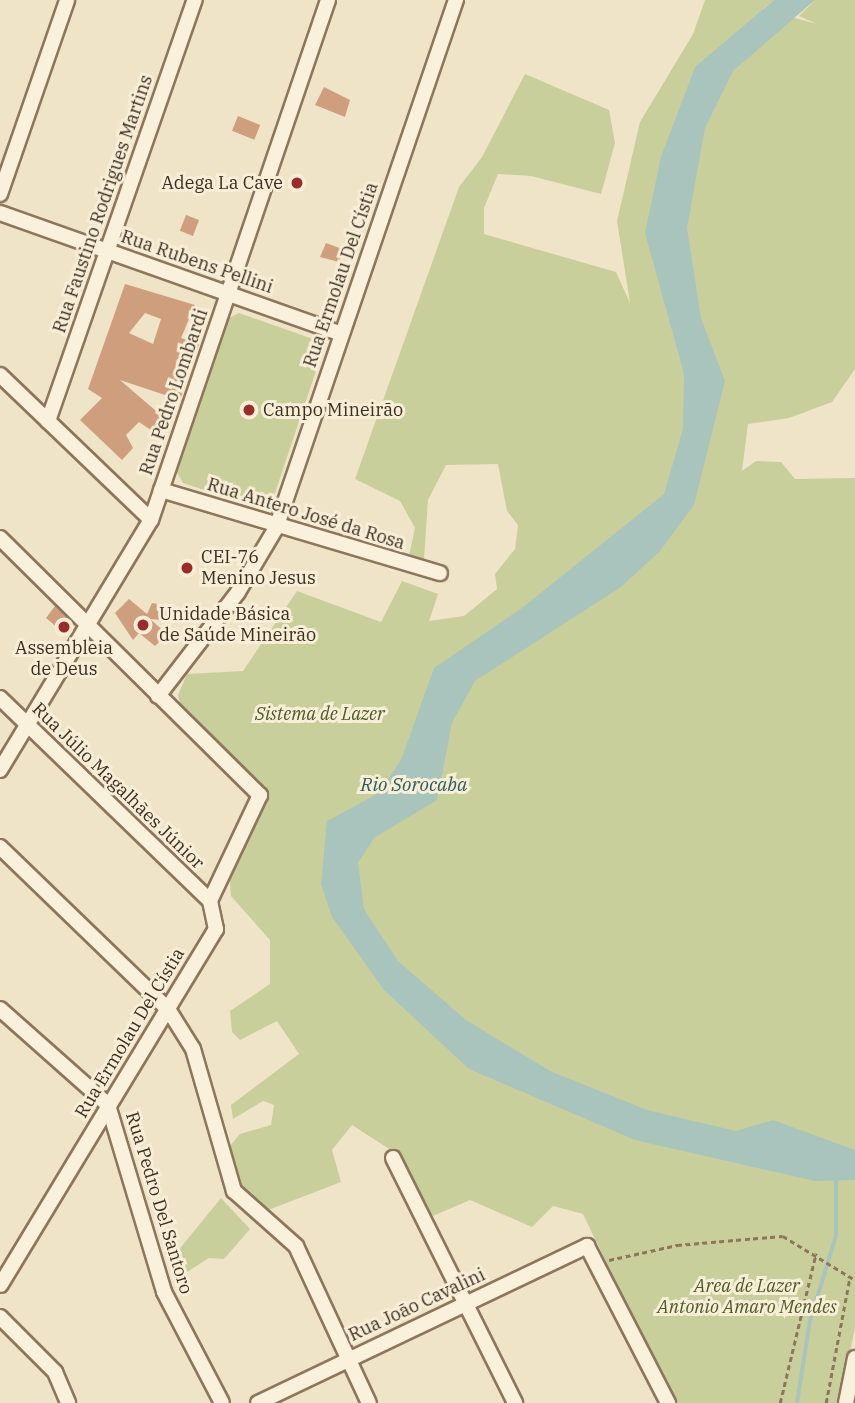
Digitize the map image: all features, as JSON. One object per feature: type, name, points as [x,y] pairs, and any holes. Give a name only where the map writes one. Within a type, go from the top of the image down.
[{"type":"street","points":[[0,194],[67,0]]},
{"type":"street","name":"Rua Faustino Rodrigues Martins","points":[[48,421],[195,0]]},
{"type":"street","name":"Rua Pedro Lombardi","points":[[0,770],[151,520],[328,0]]},
{"type":"street","name":"Rua Ermolau Del Cístia","points":[[0,1285],[216,929],[210,901],[260,795],[158,696],[239,592],[276,528],[456,0]]},
{"type":"street","name":"Rua Rubens Pellini","points":[[0,214],[341,334]]},
{"type":"street","points":[[0,375],[151,520]]},
{"type":"street","name":"Rua Antero José da Rosa","points":[[161,490],[276,528],[440,573]]},
{"type":"street","points":[[0,538],[89,620],[158,696]]},
{"type":"street","name":"Rua Júlio Magalhães Júnior","points":[[0,698],[210,901]]},
{"type":"street","points":[[0,847],[167,1009],[193,1049],[234,1191],[296,1246],[369,1403]]},
{"type":"street","points":[[0,1030],[4,1013]]},
{"type":"street","name":"Rua Pedro Del Santoro","points":[[4,1013],[108,1105],[164,1292],[222,1403]]},
{"type":"street","points":[[393,1158],[515,1403]]},
{"type":"street","points":[[596,1255],[668,1403]]},
{"type":"street","name":"Rua João Cavalini","points":[[258,1403],[467,1303],[596,1255]]},
{"type":"street","points":[[0,1317],[55,1372],[68,1403]]},
{"type":"street","points":[[846,1403],[855,1363]]},
{"type":"path","points":[[596,1255],[783,1236],[821,1256],[855,1280]]},
{"type":"path","points":[[780,1403],[816,1253]]},
{"type":"path","points":[[827,1403],[850,1276]]},
{"type":"green space","points":[[705,0],[774,0],[763,9],[817,24],[799,16],[815,0],[855,0],[855,369],[832,402],[789,418],[748,424],[742,471],[756,461],[781,462],[795,479],[855,478],[855,1328],[839,1403],[674,1403],[583,1214],[553,1206],[532,1227],[470,1200],[433,1216],[397,1154],[352,1125],[332,1150],[341,1182],[263,1212],[242,1186],[229,1147],[240,1134],[271,1125],[274,1105],[263,1101],[233,1119],[231,1105],[299,1054],[277,1021],[240,1040],[232,1032],[230,1011],[270,984],[270,940],[231,896],[229,873],[264,803],[264,787],[181,707],[178,695],[187,674],[243,671],[297,591],[381,622],[402,581],[438,594],[429,621],[464,616],[497,589],[495,574],[515,549],[518,525],[507,511],[498,464],[446,465],[428,500],[424,559],[409,556],[415,528],[400,501],[355,479],[459,187],[482,157],[525,74],[609,110],[615,143],[601,194],[531,176],[498,174],[484,208],[484,234],[616,272],[630,303],[617,221],[640,122],[693,34]]},
{"type":"green space","name":"Campo Mineirão","points":[[239,313],[313,339],[322,353],[273,499],[262,509],[183,483],[174,467],[227,319]]},
{"type":"green space","points":[[221,1198],[250,1229],[224,1259],[209,1258],[176,1279],[168,1263]]},
{"type":"water","name":"Rio Sorocaba","points":[[774,0],[815,0],[733,71],[705,128],[687,228],[701,318],[725,381],[694,505],[660,551],[621,587],[475,681],[452,723],[437,800],[374,838],[358,863],[364,909],[398,961],[466,1020],[550,1071],[647,1110],[736,1131],[773,1120],[855,1150],[855,1180],[815,1181],[635,1140],[469,1069],[384,990],[332,917],[321,884],[327,821],[379,793],[401,760],[434,668],[522,608],[664,494],[683,429],[684,374],[645,233],[661,157],[695,67]]},
{"type":"building","points":[[324,87],[350,100],[345,117],[315,105]]},
{"type":"building","points":[[238,116],[260,125],[254,140],[232,131]]},
{"type":"building","points":[[186,215],[199,220],[193,236],[180,231]]},
{"type":"building","points":[[326,243],[345,250],[339,262],[320,257]]},
{"type":"building","points":[[125,284],[195,305],[181,338],[199,344],[180,400],[120,380],[163,417],[151,430],[139,422],[126,435],[133,448],[122,460],[80,420],[102,398],[88,389]],"holes":[[[145,313],[161,319],[153,344],[129,333]]]},
{"type":"building","name":"Unidade Básica de Saúde Mineirão","points":[[129,599],[147,614],[152,603],[193,610],[192,622],[150,619],[167,634],[155,646],[139,633],[133,640],[115,613]]},
{"type":"building","name":"Assembleia de Deus","points":[[55,606],[73,624],[66,635],[46,618]]},
{"type":"waterway","points":[[797,1403],[810,1321],[836,1236],[836,1176]]},
{"type":"place","name":"Adega La Cave","points":[[297,183]]},
{"type":"place","name":"Campo Mineirão","points":[[249,410]]},
{"type":"place","name":"CEI-76 Menino Jesus","points":[[187,568]]},
{"type":"place","name":"Unidade Básica de Saúde Mineirão","points":[[143,625]]},
{"type":"place","name":"Assembleia de Deus","points":[[64,627]]},
{"type":"park label","name":"Sistema de Lazer","points":[[320,714]]},
{"type":"park label","name":"Area de Lazer Antonio Amaro Mendes","points":[[747,1297]]}]
